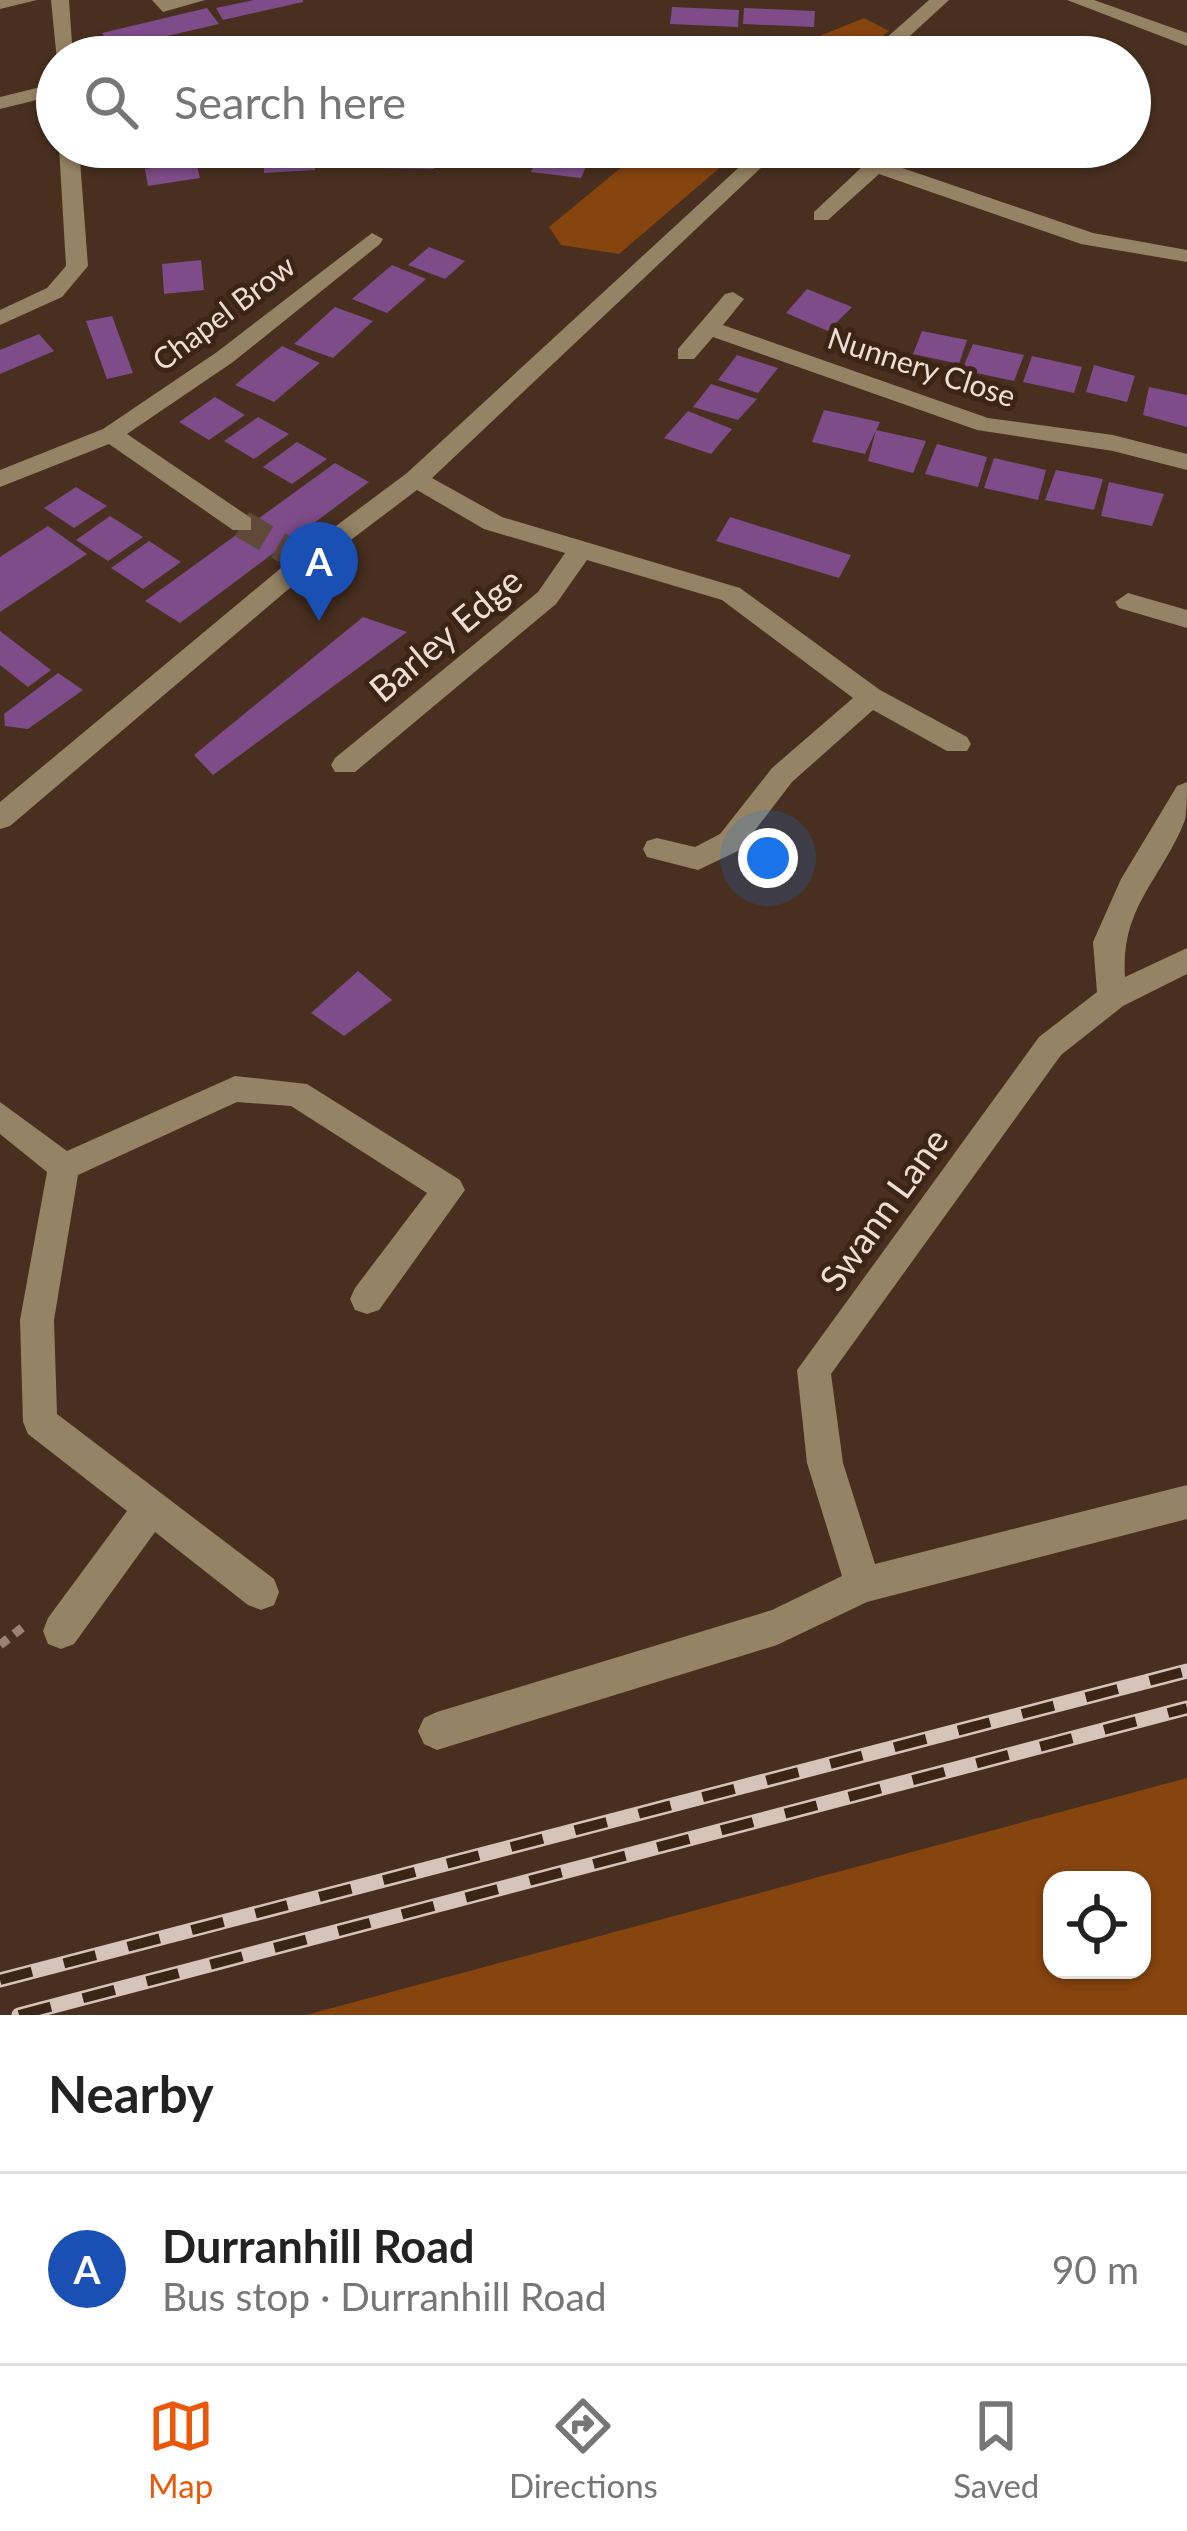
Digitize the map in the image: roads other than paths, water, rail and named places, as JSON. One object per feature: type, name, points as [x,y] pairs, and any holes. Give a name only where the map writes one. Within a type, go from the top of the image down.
[{"type":"street","points":[[0,3],[28,0]]},
{"type":"street","points":[[60,0],[62,36]]},
{"type":"street","points":[[160,0],[163,6],[196,0]]},
{"type":"street","points":[[899,36],[940,0]]},
{"type":"street","points":[[1076,0],[1187,40]]},
{"type":"street","points":[[0,103],[36,94]]},
{"type":"street","points":[[0,318],[38,302],[73,277],[77,266],[75,168]]},
{"type":"street","points":[[0,818],[294,557],[416,479],[750,168]]},
{"type":"street","points":[[821,216],[873,168],[1089,239],[1187,256]]},
{"type":"street","name":"Chapel Brow","points":[[0,479],[111,434],[225,357],[372,238]]},
{"type":"street","points":[[686,354],[712,329],[733,298]]},
{"type":"street","name":"Nunnery Close","points":[[712,329],[985,425],[1113,443],[1187,462]]},
{"type":"street","points":[[111,434],[242,524]]},
{"type":"street","name":"Barley Edge","points":[[416,479],[493,523],[731,595],[871,697],[957,744]]},
{"type":"street","name":"Barley Edge","points":[[345,765],[547,598],[581,550]]},
{"type":"street","points":[[1128,602],[1187,619]]},
{"type":"street","points":[[657,849],[698,859],[730,842],[782,775],[871,697]]},
{"type":"street","points":[[1112,997],[1108,942],[1131,887],[1187,793]]},
{"type":"street","name":"Swann Lane","points":[[863,1585],[825,1463],[814,1370],[1050,1046],[1112,997],[1187,960]]},
{"type":"street","points":[[64,1167],[236,1089],[296,1093],[448,1190],[367,1299]]},
{"type":"street","points":[[0,1114],[64,1167]]},
{"type":"street","points":[[64,1167],[37,1320],[40,1422],[261,1592]]},
{"type":"street","points":[[437,1731],[777,1627],[863,1585],[1187,1502]]},
{"type":"street","points":[[61,1631],[152,1508]]},
{"type":"tunnel","points":[[242,524],[286,550]]},
{"type":"railway","points":[[0,1980],[1187,1671]]},
{"type":"railway","points":[[19,2015],[1187,1708]]},
{"type":"place","name":"Durranhill Road","points":[[319,621]]}]
